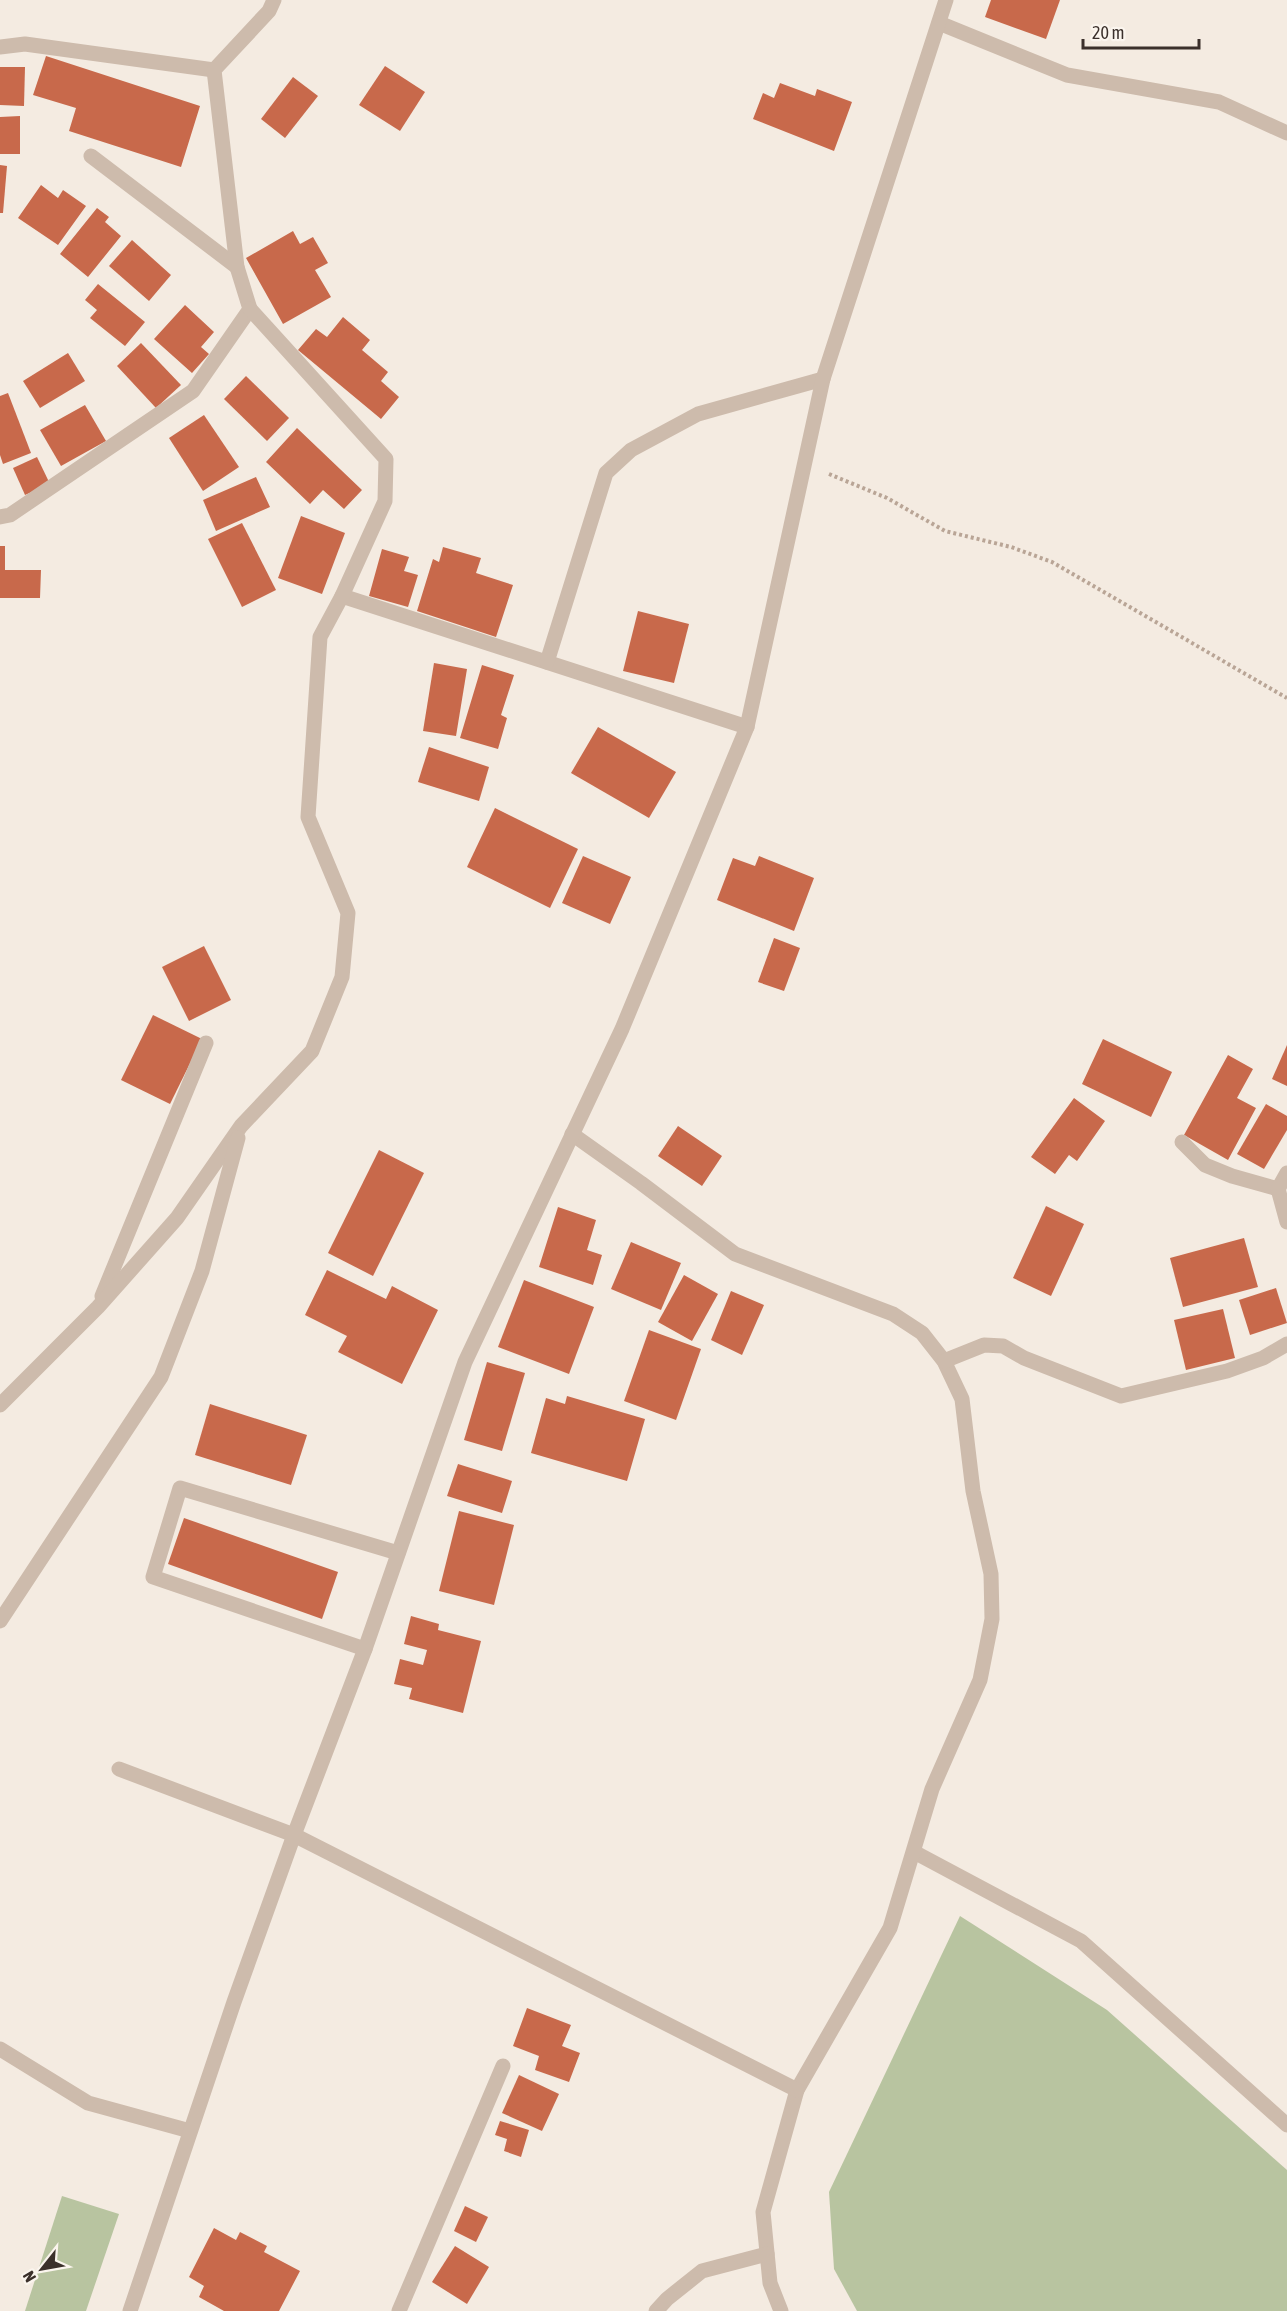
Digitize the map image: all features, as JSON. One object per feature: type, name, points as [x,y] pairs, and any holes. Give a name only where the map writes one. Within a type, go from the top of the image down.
[{"type":"street","points":[[0,1405],[98,1308],[177,1218],[241,1126],[312,1051],[342,977],[348,912],[308,817],[320,637],[342,596],[385,501],[386,459],[250,309],[237,267],[214,70],[269,11],[274,0]]},
{"type":"street","points":[[130,2311],[234,2002],[294,1835],[365,1649],[465,1362],[622,1029],[747,727],[823,379],[946,0]]},
{"type":"street","points":[[939,23],[1067,75],[1219,102],[1287,133]]},
{"type":"street","points":[[0,47],[25,44],[214,70]]},
{"type":"street","points":[[92,156],[237,267]]},
{"type":"street","points":[[0,517],[10,515],[193,391],[250,309]]},
{"type":"street","points":[[547,662],[606,473],[631,450],[698,414],[823,379]]},
{"type":"street","points":[[342,596],[747,727]]},
{"type":"street","points":[[98,1308],[206,1042]]},
{"type":"street","points":[[0,1621],[161,1377],[202,1271],[241,1126]]},
{"type":"street","points":[[572,1134],[642,1183],[735,1254],[893,1314],[922,1333],[944,1361],[962,1400],[973,1491],[991,1574],[992,1619],[980,1680],[933,1790],[890,1928],[797,2090],[763,2212],[770,2283],[781,2311]]},
{"type":"street","points":[[1182,1142],[1205,1165],[1232,1176],[1278,1189]]},
{"type":"street","points":[[1287,1173],[1278,1189],[1287,1222]]},
{"type":"street","points":[[944,1361],[984,1345],[1003,1346],[1024,1358],[1121,1396],[1227,1371],[1263,1358],[1287,1344]]},
{"type":"street","points":[[365,1649],[153,1577],[180,1488],[398,1553]]},
{"type":"street","points":[[118,1769],[294,1835],[797,2090]]},
{"type":"street","points":[[914,1852],[1081,1941],[1287,2125]]},
{"type":"street","points":[[0,2049],[88,2103],[190,2131]]},
{"type":"street","points":[[399,2311],[503,2066]]},
{"type":"street","points":[[656,2311],[667,2299],[702,2271],[767,2254]]},
{"type":"path","points":[[805,464],[887,498],[945,531],[1011,547],[1052,562],[1287,698]]},
{"type":"green space","points":[[960,1916],[1107,2010],[1287,2170],[1287,2311],[857,2311],[834,2269],[829,2192]]},
{"type":"green space","points":[[62,2196],[119,2214],[86,2311],[25,2311]]},
{"type":"building","points":[[991,0],[1060,0],[1046,39],[985,17]]},
{"type":"building","points":[[46,56],[200,106],[181,167],[69,131],[76,108],[33,95]]},
{"type":"building","points":[[385,66],[425,92],[400,131],[359,105]]},
{"type":"building","points":[[0,67],[25,67],[24,106],[0,105]]},
{"type":"building","points":[[293,77],[318,96],[285,138],[261,119]]},
{"type":"building","points":[[780,83],[815,96],[817,89],[852,102],[834,151],[753,119],[763,93],[774,98]]},
{"type":"building","points":[[20,116],[20,154],[0,154],[0,117]]},
{"type":"building","points":[[0,165],[7,166],[3,213],[0,213]]},
{"type":"building","points":[[41,185],[58,198],[63,190],[86,206],[58,245],[18,218]]},
{"type":"building","points":[[97,208],[109,217],[105,222],[121,236],[88,277],[60,254]]},
{"type":"building","points":[[293,231],[300,244],[313,237],[328,263],[315,270],[331,297],[283,324],[246,258]]},
{"type":"building","points":[[132,240],[171,275],[149,301],[109,266]]},
{"type":"building","points":[[98,284],[145,322],[125,346],[90,318],[97,310],[85,300]]},
{"type":"building","points":[[185,305],[214,332],[201,347],[209,354],[192,373],[154,339]]},
{"type":"building","points":[[343,317],[370,340],[362,350],[388,372],[381,381],[399,397],[381,419],[298,350],[316,329],[327,337]]},
{"type":"building","points":[[141,343],[181,385],[156,408],[117,366]]},
{"type":"building","points":[[68,353],[85,381],[40,408],[23,381]]},
{"type":"building","points":[[246,376],[289,418],[267,441],[224,399]]},
{"type":"building","points":[[8,393],[31,453],[3,464],[0,455],[0,396]]},
{"type":"building","points":[[85,405],[106,441],[61,466],[40,430]]},
{"type":"building","points":[[204,415],[239,467],[203,491],[169,438]]},
{"type":"building","points":[[297,428],[362,490],[344,509],[323,490],[310,504],[266,462]]},
{"type":"building","points":[[37,457],[50,484],[25,495],[13,468]]},
{"type":"building","points":[[256,477],[270,507],[216,531],[203,500]]},
{"type":"building","points":[[301,516],[345,533],[322,594],[278,578]]},
{"type":"building","points":[[242,523],[276,590],[242,607],[208,539]]},
{"type":"building","points":[[0,546],[5,546],[5,570],[41,570],[40,598],[0,598]]},
{"type":"building","points":[[443,547],[481,558],[476,573],[513,585],[496,637],[417,611],[433,559],[439,562]]},
{"type":"building","points":[[382,549],[409,557],[404,571],[418,575],[408,607],[369,596]]},
{"type":"building","points":[[638,611],[689,624],[674,683],[623,671]]},
{"type":"building","points":[[434,663],[467,669],[456,736],[423,731]]},
{"type":"building","points":[[482,665],[514,675],[501,715],[507,718],[498,749],[460,738]]},
{"type":"building","points":[[598,727],[676,772],[649,818],[571,773]]},
{"type":"building","points":[[429,747],[489,767],[479,801],[418,782]]},
{"type":"building","points":[[495,808],[578,849],[550,908],[467,867]]},
{"type":"building","points":[[583,856],[631,877],[610,924],[562,903]]},
{"type":"building","points":[[759,856],[814,878],[794,931],[717,900],[733,858],[755,866]]},
{"type":"building","points":[[774,938],[800,948],[784,991],[758,982]]},
{"type":"building","points":[[204,946],[231,1000],[189,1021],[162,967]]},
{"type":"building","points":[[153,1015],[202,1039],[170,1104],[121,1080]]},
{"type":"building","points":[[1103,1039],[1172,1072],[1151,1117],[1082,1084]]},
{"type":"building","points":[[1287,1045],[1287,1086],[1272,1079]]},
{"type":"building","points":[[1228,1055],[1253,1069],[1237,1098],[1256,1108],[1228,1160],[1184,1135]]},
{"type":"building","points":[[1074,1098],[1105,1121],[1077,1161],[1069,1155],[1055,1174],[1031,1157]]},
{"type":"building","points":[[1266,1104],[1287,1116],[1287,1130],[1264,1169],[1237,1154]]},
{"type":"building","points":[[678,1126],[722,1156],[702,1186],[658,1156]]},
{"type":"building","points":[[379,1150],[424,1173],[373,1276],[328,1253]]},
{"type":"building","points":[[1046,1206],[1084,1224],[1051,1296],[1013,1278]]},
{"type":"building","points":[[558,1207],[596,1220],[587,1250],[602,1255],[593,1285],[539,1267]]},
{"type":"building","points":[[1244,1238],[1258,1287],[1183,1307],[1170,1258]]},
{"type":"building","points":[[631,1242],[681,1263],[661,1310],[611,1289]]},
{"type":"building","points":[[327,1270],[386,1299],[392,1286],[438,1310],[402,1384],[338,1352],[347,1336],[305,1315]]},
{"type":"building","points":[[684,1275],[718,1294],[692,1341],[658,1322]]},
{"type":"building","points":[[524,1280],[594,1307],[569,1374],[498,1347]]},
{"type":"building","points":[[1276,1288],[1287,1323],[1250,1335],[1239,1300]]},
{"type":"building","points":[[731,1291],[764,1305],[742,1355],[711,1340]]},
{"type":"building","points":[[1223,1309],[1235,1358],[1186,1370],[1174,1320]]},
{"type":"building","points":[[649,1330],[701,1349],[676,1420],[624,1401]]},
{"type":"building","points":[[487,1362],[525,1373],[502,1451],[464,1440]]},
{"type":"building","points":[[567,1396],[645,1419],[627,1481],[531,1453],[546,1398],[565,1404]]},
{"type":"building","points":[[210,1404],[307,1435],[291,1485],[195,1455]]},
{"type":"building","points":[[458,1464],[512,1481],[502,1513],[447,1496]]},
{"type":"building","points":[[459,1511],[514,1525],[494,1605],[439,1591]]},
{"type":"building","points":[[184,1518],[338,1572],[322,1619],[168,1564]]},
{"type":"building","points":[[411,1616],[439,1624],[438,1630],[481,1641],[463,1713],[409,1699],[412,1688],[394,1684],[400,1659],[423,1665],[427,1650],[404,1644]]},
{"type":"building","points":[[527,2008],[571,2025],[562,2046],[580,2053],[569,2082],[535,2070],[539,2056],[513,2046]]},
{"type":"building","points":[[519,2075],[559,2094],[542,2131],[502,2113]]},
{"type":"building","points":[[500,2121],[529,2130],[521,2157],[504,2151],[507,2139],[495,2135]]},
{"type":"building","points":[[465,2206],[488,2217],[476,2242],[454,2231]]},
{"type":"building","points":[[214,2228],[236,2240],[240,2232],[267,2246],[264,2252],[300,2271],[279,2311],[224,2311],[199,2297],[204,2286],[189,2277]]},
{"type":"building","points":[[455,2246],[489,2267],[467,2304],[432,2282]]}]
